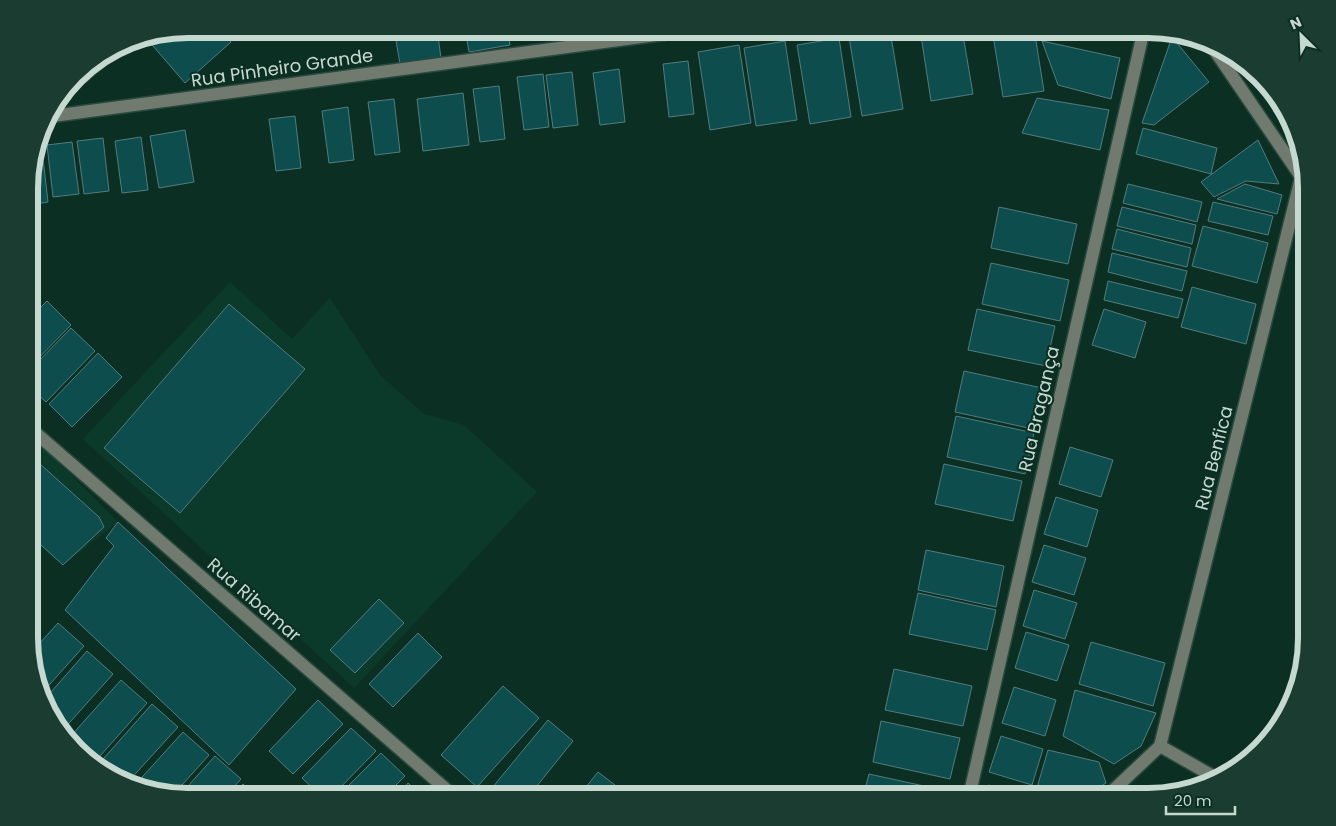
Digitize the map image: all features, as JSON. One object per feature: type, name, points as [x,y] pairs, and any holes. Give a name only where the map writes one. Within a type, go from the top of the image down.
[{"type":"street","name":"Rua Pinheiro Grande","points":[[57,115],[641,37]]},
{"type":"street","name":"Rua Bragança","points":[[971,788],[1142,37]]},
{"type":"street","points":[[1218,55],[1297,168]]},
{"type":"street","name":"Rua Benfica","points":[[1160,746],[1298,206]]},
{"type":"street","name":"Rua Ribamar","points":[[38,435],[445,788]]},
{"type":"street","points":[[1116,788],[1160,746],[1210,775]]},
{"type":"shaded area","points":[[230,282],[292,339],[330,298],[380,375],[424,414],[464,425],[537,492],[354,688],[83,439]]},
{"type":"shaded area","points":[[38,442],[118,522],[63,565],[38,544]]},
{"type":"building","points":[[188,37],[226,37],[231,42],[185,83],[150,43]]},
{"type":"building","points":[[395,37],[438,37],[441,58],[400,64]]},
{"type":"building","points":[[466,37],[508,37],[510,45],[469,52]]},
{"type":"building","points":[[849,37],[891,37],[903,109],[862,116]]},
{"type":"building","points":[[921,37],[963,37],[973,94],[931,101]]},
{"type":"building","points":[[993,37],[1035,37],[1044,91],[1003,97]]},
{"type":"building","points":[[839,38],[851,117],[810,124],[797,45]]},
{"type":"building","points":[[1171,40],[1175,40],[1209,82],[1154,125],[1142,123]]},
{"type":"building","points":[[785,41],[797,120],[756,126],[744,48]]},
{"type":"building","points":[[1042,41],[1120,58],[1111,99],[1058,85]]},
{"type":"building","points":[[739,45],[751,123],[710,130],[698,52]]},
{"type":"building","points":[[688,61],[694,114],[669,117],[663,64]]},
{"type":"building","points":[[619,69],[625,122],[600,125],[593,73]]},
{"type":"building","points":[[572,72],[578,125],[553,128],[546,75]]},
{"type":"building","points":[[543,74],[549,127],[524,130],[517,77]]},
{"type":"building","points":[[499,86],[505,139],[480,142],[473,89]]},
{"type":"building","points":[[1260,88],[1273,106],[1272,107]]},
{"type":"building","points":[[463,93],[469,145],[423,151],[417,99]]},
{"type":"building","points":[[1037,98],[1109,110],[1100,150],[1022,133]]},
{"type":"building","points":[[394,99],[400,152],[375,155],[368,102]]},
{"type":"building","points":[[348,107],[354,160],[329,163],[322,111]]},
{"type":"building","points":[[1275,109],[1284,123],[1273,111]]},
{"type":"building","points":[[295,116],[301,168],[276,171],[269,119]]},
{"type":"building","points":[[1143,128],[1217,148],[1211,174],[1136,154]]},
{"type":"building","points":[[185,130],[194,182],[159,188],[150,136]]},
{"type":"building","points":[[141,137],[148,190],[122,193],[115,141]]},
{"type":"building","points":[[103,138],[109,191],[84,194],[77,141]]},
{"type":"building","points":[[1258,140],[1279,184],[1246,181],[1214,197],[1201,182]]},
{"type":"building","points":[[72,142],[79,194],[53,197],[47,145]]},
{"type":"building","points":[[42,152],[48,202],[38,204],[39,168]]},
{"type":"building","points":[[1128,184],[1202,202],[1197,222],[1123,203]]},
{"type":"building","points":[[1245,184],[1282,195],[1277,214],[1217,199]]},
{"type":"building","points":[[1213,202],[1273,216],[1268,235],[1208,221]]},
{"type":"building","points":[[999,207],[1077,224],[1068,264],[991,248]]},
{"type":"building","points":[[1122,207],[1196,225],[1192,244],[1117,226]]},
{"type":"building","points":[[1203,226],[1268,243],[1257,283],[1192,266]]},
{"type":"building","points":[[1117,229],[1191,248],[1187,267],[1112,249]]},
{"type":"building","points":[[1112,253],[1187,271],[1182,291],[1108,272]]},
{"type":"building","points":[[991,263],[1069,280],[1060,321],[982,304]]},
{"type":"building","points":[[1108,281],[1183,299],[1178,318],[1104,300]]},
{"type":"building","points":[[1192,287],[1256,304],[1246,344],[1181,327]]},
{"type":"building","points":[[47,301],[71,325],[38,359],[38,310]]},
{"type":"building","points":[[229,304],[305,369],[180,513],[104,448]]},
{"type":"building","points":[[977,309],[1055,326],[1046,366],[968,350]]},
{"type":"building","points":[[1104,309],[1146,322],[1135,358],[1092,345]]},
{"type":"building","points":[[71,328],[95,351],[46,402],[38,394],[38,362]]},
{"type":"building","points":[[98,353],[122,377],[72,427],[49,404]]},
{"type":"building","points":[[964,371],[1042,388],[1033,429],[955,412]]},
{"type":"building","points":[[956,416],[1034,433],[1025,474],[947,457]]},
{"type":"building","points":[[1070,447],[1113,460],[1101,497],[1059,484]]},
{"type":"building","points":[[38,462],[99,517],[104,527],[63,565],[38,542]]},
{"type":"building","points":[[944,464],[1022,481],[1013,521],[935,504]]},
{"type":"building","points":[[1056,497],[1098,510],[1087,547],[1044,534]]},
{"type":"building","points":[[118,522],[296,689],[229,765],[65,610],[114,546],[106,538]]},
{"type":"building","points":[[1044,545],[1086,558],[1074,595],[1032,582]]},
{"type":"building","points":[[926,550],[1004,566],[996,607],[918,590]]},
{"type":"building","points":[[1034,590],[1077,603],[1065,639],[1023,626]]},
{"type":"building","points":[[918,593],[996,610],[987,650],[909,634]]},
{"type":"building","points":[[379,599],[404,623],[355,673],[330,650]]},
{"type":"building","points":[[58,623],[84,646],[46,689],[40,668],[38,645]]},
{"type":"building","points":[[1026,632],[1069,645],[1057,681],[1015,668]]},
{"type":"building","points":[[418,633],[442,657],[393,707],[369,684]]},
{"type":"building","points":[[1091,642],[1165,663],[1153,706],[1079,684]]},
{"type":"building","points":[[87,651],[113,674],[66,726],[48,695]]},
{"type":"building","points":[[894,669],[972,686],[963,726],[885,710]]},
{"type":"building","points":[[121,680],[147,703],[98,758],[81,745],[72,734]]},
{"type":"building","points":[[503,686],[539,718],[477,787],[441,755]]},
{"type":"building","points":[[1014,687],[1056,700],[1045,736],[1002,723]]},
{"type":"building","points":[[1075,690],[1156,713],[1141,746],[1114,764],[1063,736]]},
{"type":"building","points":[[318,700],[343,724],[293,774],[269,751]]},
{"type":"building","points":[[152,704],[178,727],[132,778],[101,761]]},
{"type":"building","points":[[548,720],[573,741],[535,788],[492,788]]},
{"type":"building","points":[[881,721],[960,738],[950,779],[873,762]]},
{"type":"building","points":[[351,728],[376,751],[340,788],[313,788],[302,778]]},
{"type":"building","points":[[183,732],[209,755],[180,788],[139,781]]},
{"type":"building","points":[[1001,736],[1043,749],[1032,785],[989,772]]},
{"type":"building","points":[[1048,750],[1099,762],[1106,783],[1098,788],[1037,788]]},
{"type":"building","points":[[381,753],[405,776],[393,788],[346,788]]},
{"type":"building","points":[[215,756],[241,779],[233,788],[186,788]]},
{"type":"building","points":[[598,772],[619,788],[585,788]]},
{"type":"building","points":[[869,774],[933,788],[865,788]]},
{"type":"building","points":[[408,783],[414,788],[404,788]]},
{"type":"building","points":[[243,784],[248,788],[239,788]]},
{"type":"building","points":[[988,785],[1000,788],[987,788]]}]
